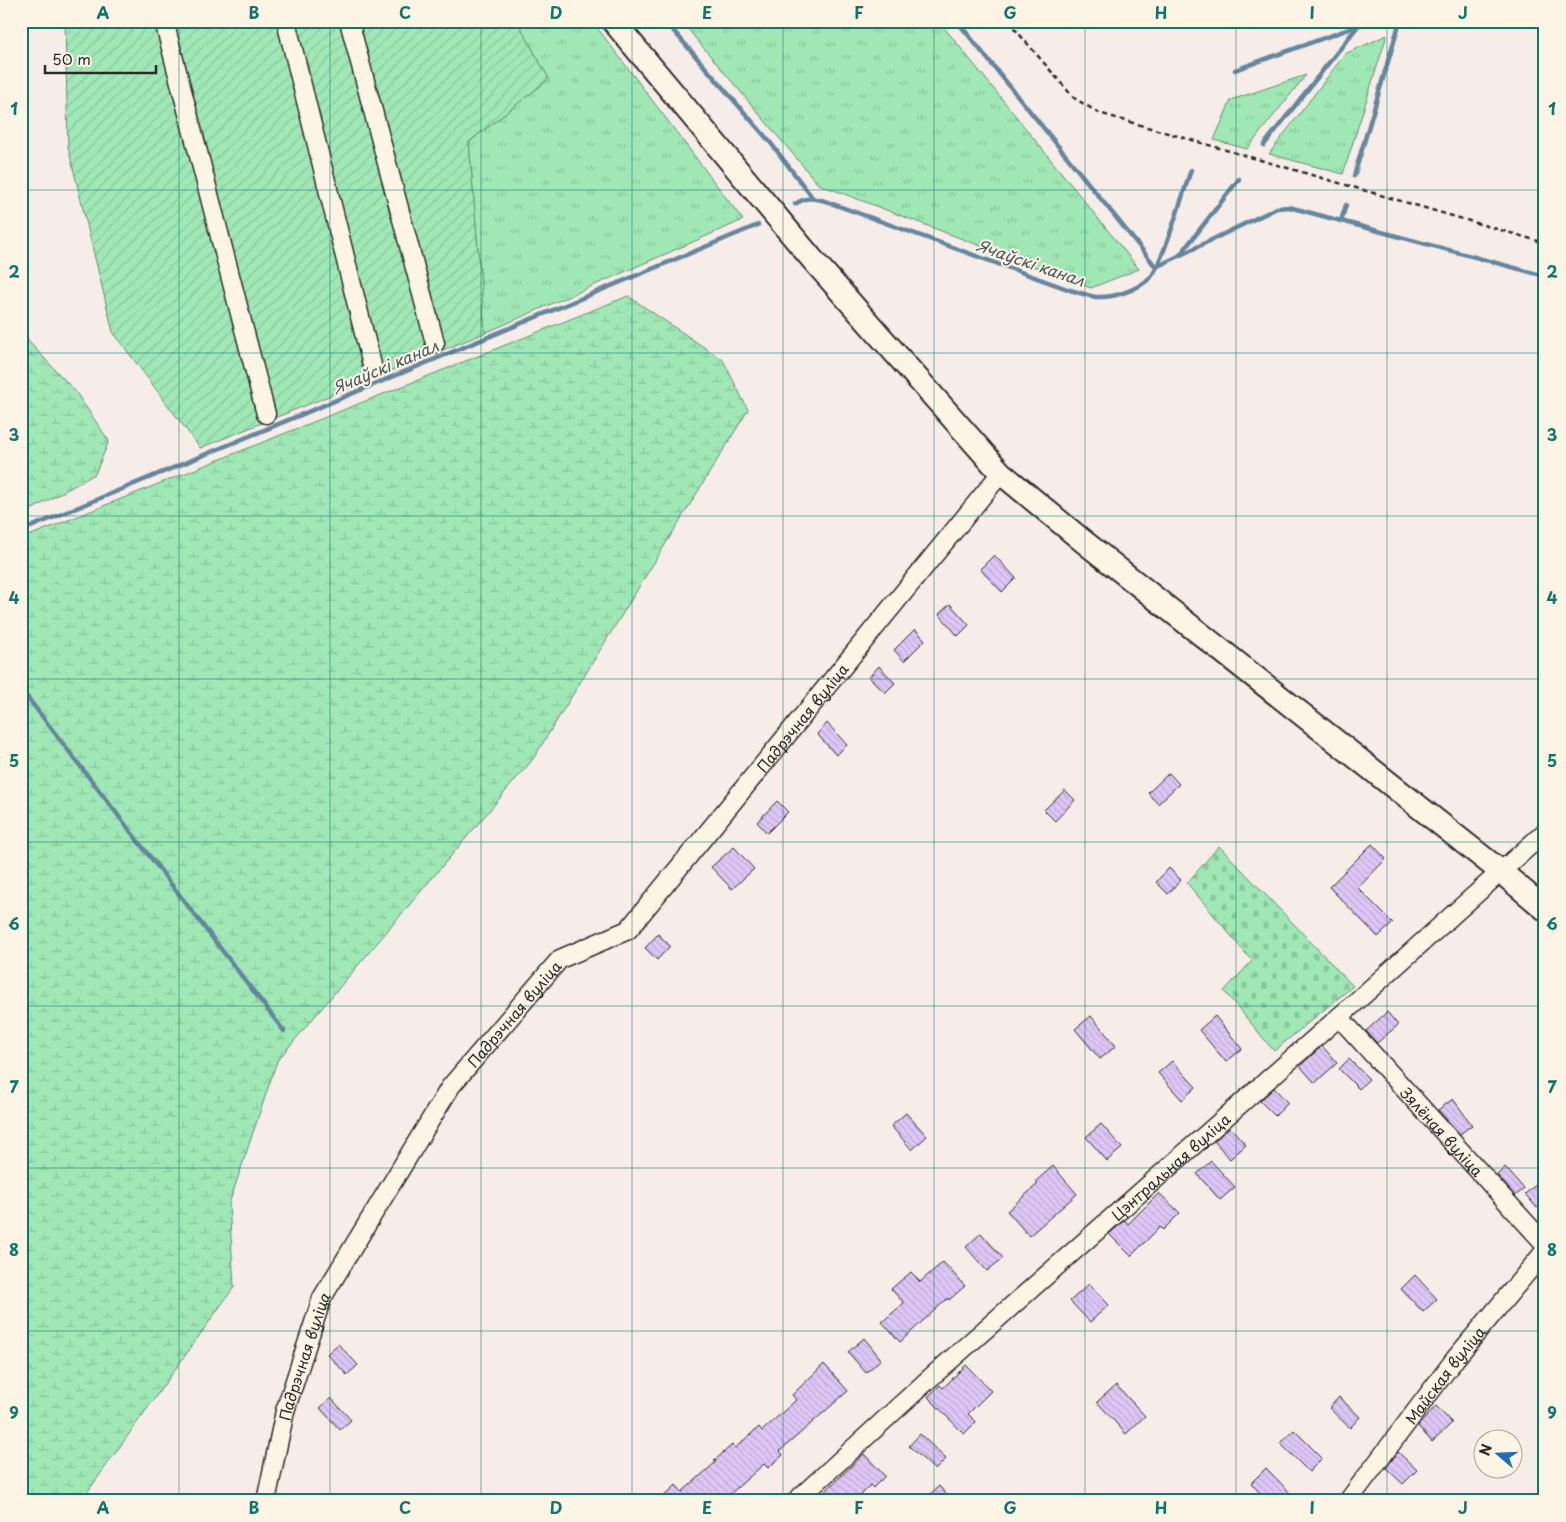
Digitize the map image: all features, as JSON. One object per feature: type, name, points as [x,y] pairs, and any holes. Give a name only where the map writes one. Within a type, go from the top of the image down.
[{"type":"main road","points":[[613,21],[812,259],[1001,473],[1545,910]]},
{"type":"street","points":[[164,21],[266,414]]},
{"type":"street","points":[[286,21],[373,369]]},
{"type":"street","points":[[349,21],[435,343]]},
{"type":"street","name":"Падрэчная вуліца","points":[[266,1501],[284,1411],[322,1298],[451,1086],[560,959],[628,930],[1001,473]]},
{"type":"street","name":"Цэнтральная вуліца","points":[[796,1501],[929,1379],[1339,1017],[1545,832]]},
{"type":"street","name":"Зялёная вуліца","points":[[1339,1017],[1545,1244]]},
{"type":"street","name":"Майская вуліца","points":[[1348,1501],[1455,1359],[1545,1251]]},
{"type":"path","points":[[1008,21],[1074,98],[1099,113],[1545,243]]},
{"type":"green space","points":[[65,21],[517,21],[549,79],[469,142],[485,333],[200,448],[113,332],[68,147]]},
{"type":"green space","points":[[517,21],[592,21],[743,220],[485,333],[469,142],[549,79]]},
{"type":"green space","points":[[681,21],[939,21],[1139,269],[1091,288],[818,184]]},
{"type":"green space","points":[[1387,35],[1343,174],[1269,154],[1345,54]]},
{"type":"green space","points":[[1306,75],[1247,149],[1214,140],[1231,100]]},
{"type":"green space","points":[[628,296],[723,360],[748,410],[533,759],[277,1061],[229,1204],[234,1287],[81,1501],[21,1501],[21,320],[29,342],[75,391],[109,441],[95,474],[27,512],[26,537]]},
{"type":"green space","points":[[1219,846],[1353,986],[1274,1051],[1224,991],[1252,961],[1187,883]]},
{"type":"building","points":[[994,555],[1016,578],[1002,592],[980,569]]},
{"type":"building","points":[[950,604],[969,625],[958,636],[939,614]]},
{"type":"building","points":[[915,629],[925,640],[904,661],[894,650]]},
{"type":"building","points":[[879,666],[895,683],[885,693],[869,677]]},
{"type":"building","points":[[827,723],[847,745],[836,755],[817,734]]},
{"type":"building","points":[[1169,773],[1179,784],[1158,804],[1148,793]]},
{"type":"building","points":[[1065,790],[1075,800],[1055,821],[1044,810]]},
{"type":"building","points":[[777,801],[788,812],[767,833],[757,822]]},
{"type":"building","points":[[1372,844],[1386,859],[1358,888],[1393,923],[1378,937],[1329,887]]},
{"type":"building","points":[[734,847],[754,869],[732,889],[711,867]]},
{"type":"building","points":[[1169,868],[1181,880],[1168,894],[1156,882]]},
{"type":"building","points":[[658,934],[670,946],[657,960],[645,948]]},
{"type":"building","points":[[1387,1012],[1398,1025],[1377,1043],[1366,1031]]},
{"type":"building","points":[[1091,1016],[1116,1046],[1100,1059],[1075,1029]]},
{"type":"building","points":[[1215,1016],[1242,1049],[1226,1062],[1199,1030]]},
{"type":"building","points":[[1322,1046],[1337,1063],[1315,1083],[1300,1066]]},
{"type":"building","points":[[1349,1059],[1369,1079],[1359,1089],[1339,1069]]},
{"type":"building","points":[[1172,1061],[1196,1087],[1182,1100],[1158,1073]]},
{"type":"building","points":[[1274,1088],[1288,1103],[1275,1116],[1260,1101]]},
{"type":"building","points":[[1453,1099],[1472,1125],[1460,1134],[1438,1110]]},
{"type":"building","points":[[906,1113],[927,1136],[912,1150],[891,1126]]},
{"type":"building","points":[[1101,1124],[1122,1148],[1107,1161],[1086,1137]]},
{"type":"building","points":[[1230,1127],[1246,1145],[1230,1159],[1214,1141]]},
{"type":"building","points":[[1211,1161],[1235,1187],[1220,1200],[1197,1174]]},
{"type":"building","points":[[1053,1166],[1077,1194],[1029,1236],[1007,1211],[1038,1184],[1036,1181]]},
{"type":"building","points":[[1505,1167],[1524,1189],[1515,1196],[1497,1175]]},
{"type":"building","points":[[1545,1177],[1545,1201],[1537,1208],[1525,1194]]},
{"type":"building","points":[[1159,1193],[1180,1213],[1163,1230],[1160,1227],[1131,1256],[1109,1234],[1125,1220],[1128,1224]]},
{"type":"building","points":[[981,1233],[1003,1258],[987,1271],[966,1247]]},
{"type":"building","points":[[943,1262],[965,1286],[949,1300],[948,1298],[900,1342],[882,1322],[904,1303],[891,1289],[911,1272],[920,1282]]},
{"type":"building","points":[[1415,1275],[1437,1299],[1423,1312],[1401,1289]]},
{"type":"building","points":[[1089,1284],[1109,1305],[1090,1322],[1070,1301]]},
{"type":"building","points":[[864,1338],[881,1359],[866,1373],[848,1352]]},
{"type":"building","points":[[338,1344],[358,1365],[347,1375],[327,1354]]},
{"type":"building","points":[[824,1364],[848,1391],[780,1451],[783,1455],[768,1468],[764,1464],[729,1495],[734,1501],[659,1501],[676,1485],[682,1492],[732,1445],[735,1448],[759,1427],[762,1431],[796,1400],[792,1395]]},
{"type":"building","points":[[966,1365],[991,1391],[968,1414],[976,1422],[964,1434],[928,1397],[940,1385],[943,1388]]},
{"type":"building","points":[[1116,1385],[1145,1416],[1126,1434],[1097,1402]]},
{"type":"building","points":[[1339,1397],[1360,1417],[1350,1428],[1329,1408]]},
{"type":"building","points":[[331,1398],[351,1420],[340,1430],[320,1408]]},
{"type":"building","points":[[1436,1406],[1452,1423],[1432,1442],[1418,1426]]},
{"type":"building","points":[[1294,1430],[1322,1458],[1309,1472],[1280,1443]]},
{"type":"building","points":[[920,1434],[946,1459],[935,1470],[909,1446]]},
{"type":"building","points":[[1398,1452],[1417,1470],[1403,1484],[1386,1468]]},
{"type":"building","points":[[864,1454],[885,1476],[873,1488],[870,1485],[856,1501],[815,1501]]},
{"type":"building","points":[[1266,1468],[1292,1495],[1286,1501],[1267,1501],[1251,1483]]},
{"type":"building","points":[[939,1486],[952,1501],[923,1501]]},
{"type":"waterway","points":[[665,21],[770,142],[812,197]]},
{"type":"waterway","points":[[957,21],[1156,267],[1277,208],[1289,207],[1545,276]]},
{"type":"waterway","name":"Ячаўскі канал","points":[[1235,70],[1371,21]]},
{"type":"waterway","points":[[1354,176],[1400,21]]},
{"type":"waterway","points":[[1264,145],[1357,27]]},
{"type":"waterway","name":"Ячаўскі канал","points":[[795,204],[808,199],[822,200],[1070,290],[1103,297],[1118,295],[1132,290],[1150,278],[1155,271],[1191,170]]},
{"type":"waterway","points":[[1180,255],[1239,179]]},
{"type":"waterway","points":[[1341,221],[1346,205]]},
{"type":"waterway","name":"Ячаўскі канал","points":[[21,531],[758,225]]},
{"type":"waterway","points":[[21,689],[284,1031]]}]
